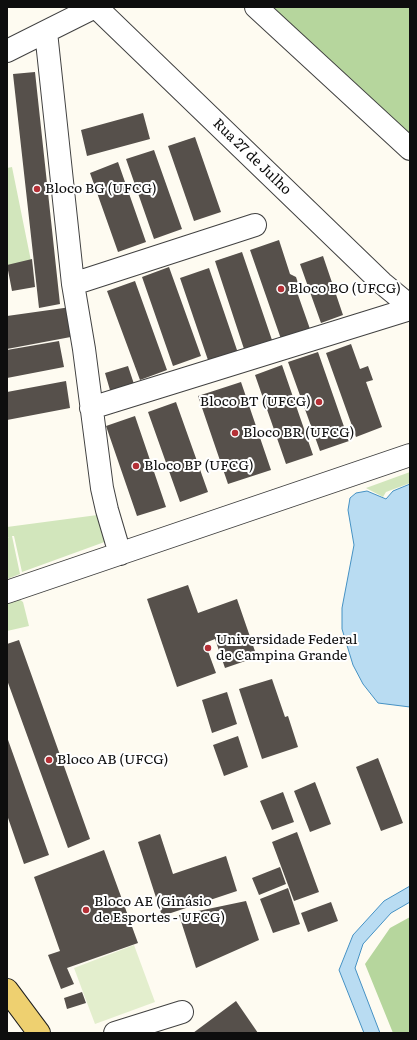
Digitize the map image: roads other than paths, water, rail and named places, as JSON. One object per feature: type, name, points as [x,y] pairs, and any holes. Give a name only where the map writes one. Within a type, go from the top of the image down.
[{"type":"main road","points":[[7,990],[39,1033]]},
{"type":"street","points":[[7,51],[95,7]]},
{"type":"street","name":"Rua 27 de Julho","points":[[95,7],[376,277],[410,306]]},
{"type":"street","points":[[256,7],[410,149]]},
{"type":"street","points":[[46,32],[73,284],[105,501],[120,554]]},
{"type":"street","points":[[73,284],[255,225]]},
{"type":"street","points":[[91,408],[410,309]]},
{"type":"street","points":[[7,592],[410,455]]},
{"type":"street","points":[[115,1033],[182,1012]]},
{"type":"water","points":[[410,484],[410,707],[378,703],[363,684],[353,665],[342,629],[342,608],[354,545],[348,510],[350,498],[356,493],[367,491],[386,499],[393,491]]},
{"type":"water","points":[[410,886],[410,902],[391,913],[363,944],[355,968],[380,1033],[364,1033],[339,970],[353,935],[384,901]]},
{"type":"place","name":"Bloco BG (UFCG)","points":[[37,189]]},
{"type":"place","name":"Bloco BO (UFCG)","points":[[281,289]]},
{"type":"place","name":"Bloco BT (UFCG)","points":[[319,402]]},
{"type":"place","name":"Bloco BR (UFCG)","points":[[235,433]]},
{"type":"place","name":"Bloco BP (UFCG)","points":[[136,466]]},
{"type":"place","name":"Universidade Federal de Campina Grande","points":[[208,648]]},
{"type":"place","name":"Bloco AB (UFCG)","points":[[49,760]]},
{"type":"place","name":"Bloco AE (Ginásio de Esportes - UFCG)","points":[[86,910]]}]
